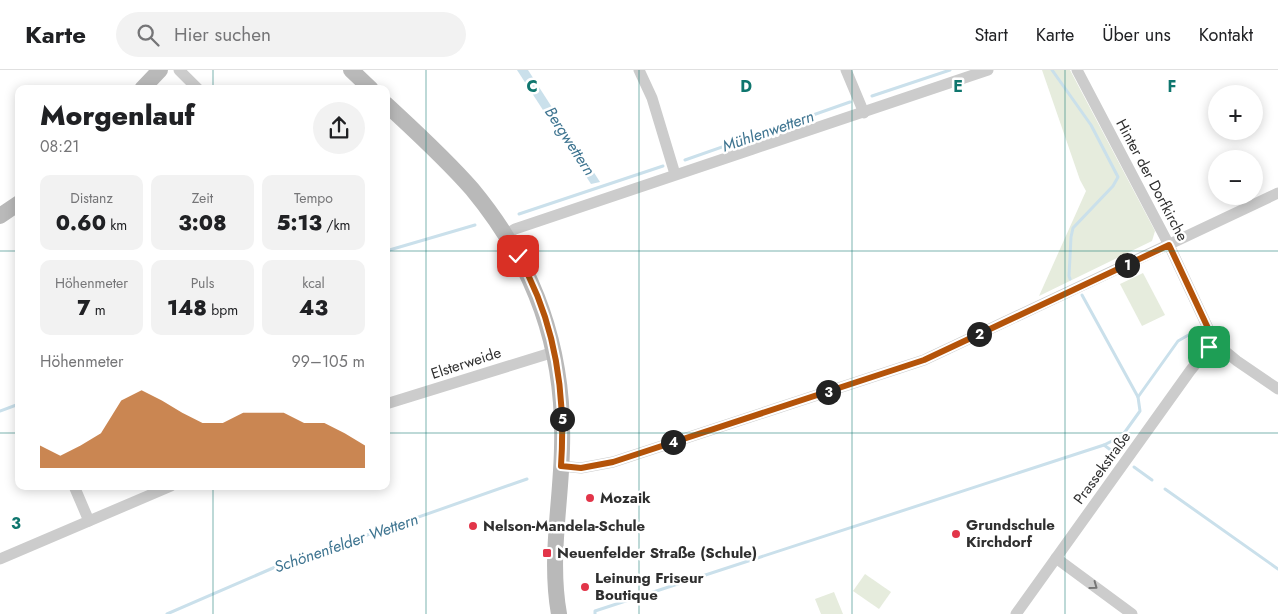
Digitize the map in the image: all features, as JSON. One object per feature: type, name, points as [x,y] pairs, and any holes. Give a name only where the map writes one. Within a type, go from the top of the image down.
[{"type":"main road","points":[[146,85],[160,70]]},
{"type":"main road","points":[[351,70],[367,85]]},
{"type":"main road","points":[[390,108],[466,182],[505,234],[524,267],[548,325],[561,402],[561,466],[555,553],[559,614]]},
{"type":"main road","points":[[0,216],[15,206]]},
{"type":"street","points":[[179,70],[194,85]]},
{"type":"street","points":[[639,70],[652,98],[675,174]]},
{"type":"street","points":[[846,70],[864,113]]},
{"type":"street","points":[[505,234],[675,174],[864,113],[988,70]]},
{"type":"street","name":"Hinter der Dorfkirche","points":[[1077,70],[1169,245],[1215,343],[1278,389]]},
{"type":"street","points":[[561,466],[581,468],[613,462],[924,360],[1278,193]]},
{"type":"street","name":"Prassekstraße","points":[[1016,614],[1190,371],[1209,347],[1215,343]]},
{"type":"street","name":"Elsterweide","points":[[390,403],[554,352]]},
{"type":"street","points":[[76,490],[89,521]]},
{"type":"street","points":[[0,559],[162,490]]},
{"type":"street","points":[[1056,558],[1132,614]]},
{"type":"green space","points":[[1042,70],[1070,70],[1155,231],[1152,241],[1039,296],[1086,191],[1080,180]]},
{"type":"green space","points":[[1143,273],[1165,315],[1142,326],[1120,284]]},
{"type":"green space","points":[[865,574],[891,592],[879,609],[853,591]]},
{"type":"green space","points":[[834,592],[843,614],[821,614],[815,599]]},
{"type":"water","name":"Bergwettern","points":[[517,70],[528,70],[600,182],[591,184]]},
{"type":"waterway","name":"Mühlenwettern","points":[[872,96],[950,70]]},
{"type":"waterway","points":[[1052,70],[1091,125],[1118,177],[1113,186],[1073,228],[1070,279]]},
{"type":"waterway","name":"Mühlenwettern","points":[[685,160],[850,102]]},
{"type":"waterway","name":"Mühlenwettern","points":[[519,214],[663,166]]},
{"type":"waterway","name":"Mühlenwettern","points":[[390,250],[475,225]]},
{"type":"waterway","points":[[1082,295],[1138,397]]},
{"type":"waterway","points":[[595,614],[595,611],[1104,445],[1122,436],[1140,411],[1138,397],[1178,341],[1192,333]]},
{"type":"waterway","name":"Mühlenwettern","points":[[0,411],[15,405]]},
{"type":"waterway","points":[[1104,445],[1112,451]]},
{"type":"waterway","points":[[1134,467],[1152,480]]},
{"type":"waterway","name":"Schönenfelder Wettern","points":[[167,614],[273,568],[527,479]]},
{"type":"waterway","points":[[1165,489],[1278,569]]},
{"type":"place","name":"Mozaik","points":[[590,498]]},
{"type":"place","name":"Nelson-Mandela-Schule","points":[[473,526]]},
{"type":"place","name":"Grundschule Kirchdorf","points":[[956,534]]},
{"type":"place","name":"Neuenfelder Straße (Schule)","points":[[547,553]]},
{"type":"place","name":"Leinung Friseur Boutique","points":[[585,587]]},
{"type":"route","points":[[518,256],[531,280],[548,325],[557,362],[560,385],[562,417],[561,466],[573,468],[613,462],[924,360],[1169,245],[1215,343],[1209,347]]}]
